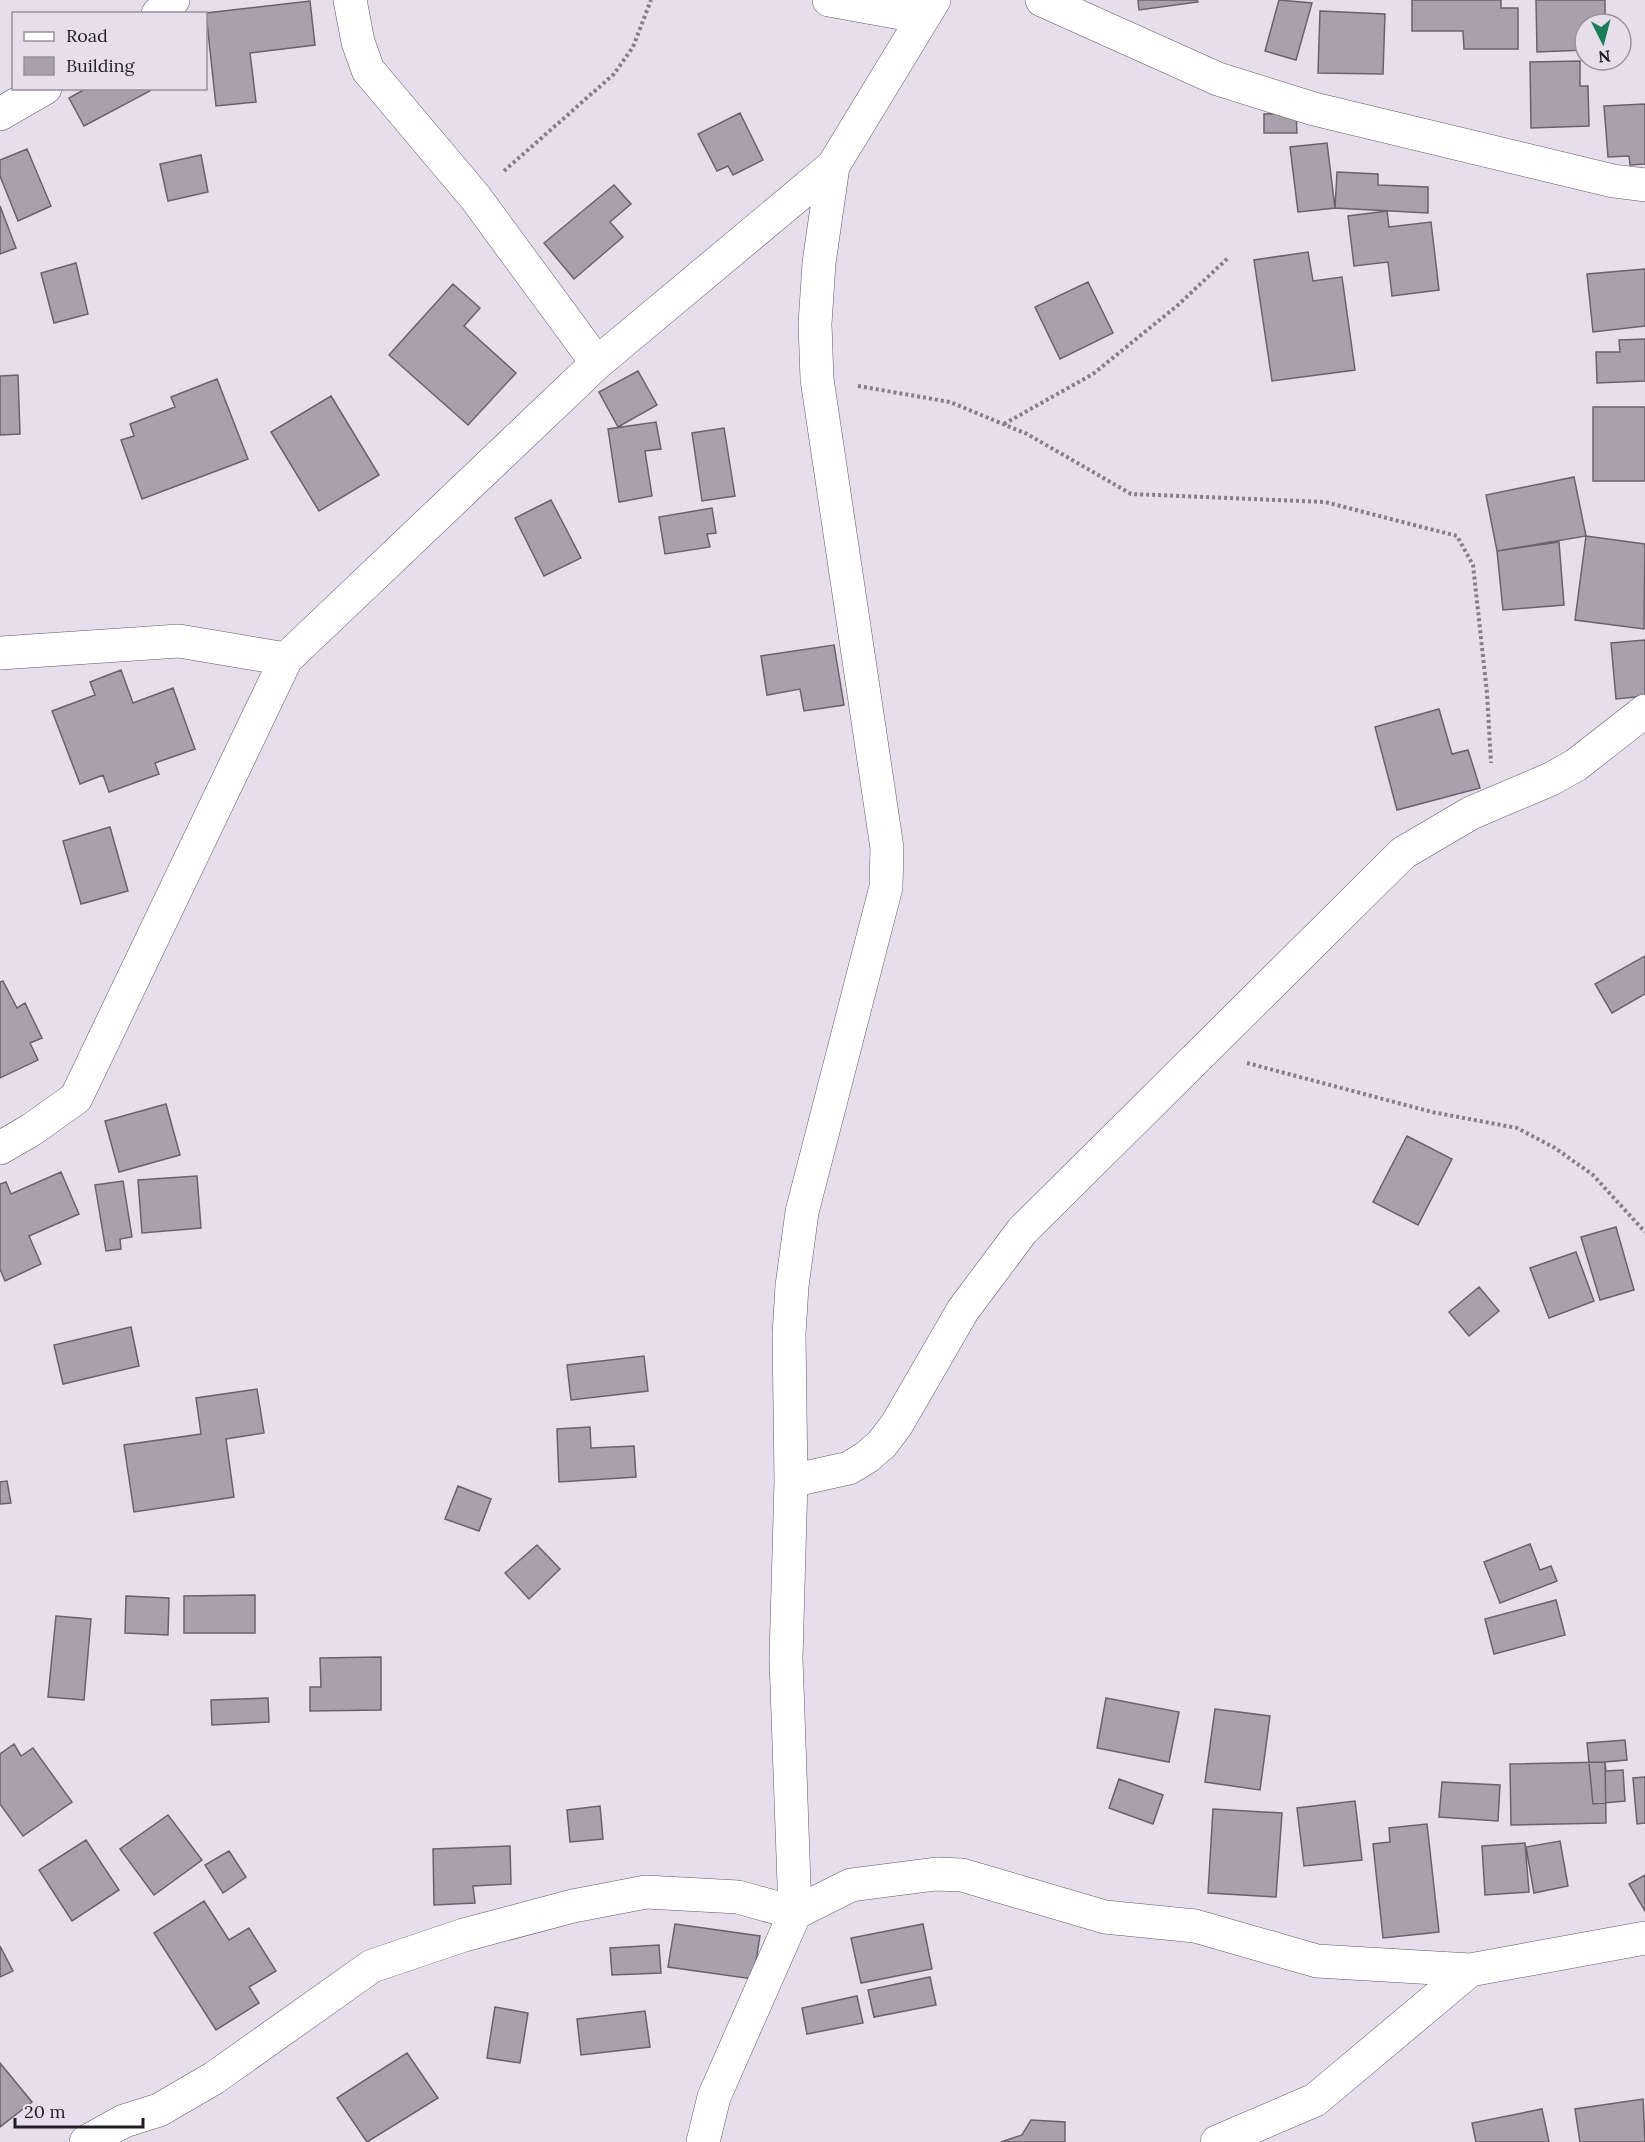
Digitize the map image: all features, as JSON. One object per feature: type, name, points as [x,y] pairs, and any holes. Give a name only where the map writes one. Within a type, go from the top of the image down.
[{"type":"street","points":[[160,12],[173,0]]},
{"type":"street","points":[[350,0],[358,42],[368,70],[475,197],[597,363]]},
{"type":"street","points":[[0,1148],[32,1130],[76,1098],[286,659],[597,363],[833,166],[929,8],[829,0]]},
{"type":"street","points":[[1042,0],[1218,79],[1314,109],[1613,181],[1645,185]]},
{"type":"street","points":[[0,114],[42,90]]},
{"type":"street","points":[[703,2142],[714,2097],[795,1913],[786,1658],[791,1481],[789,1334],[802,1212],[886,887],[887,848],[817,379],[815,324],[819,263],[833,166]]},
{"type":"street","points":[[0,653],[179,641],[286,659]]},
{"type":"street","points":[[791,1481],[849,1468],[882,1444],[897,1424],[963,1310],[1022,1231],[1403,853],[1493,802],[1551,779],[1576,765],[1645,711]]},
{"type":"street","points":[[86,2142],[124,2121],[159,2110],[214,2078],[372,1966],[464,1935],[573,1906],[646,1892],[738,1897],[795,1913],[851,1885],[936,1874],[963,1875],[1105,1917],[1195,1926],[1317,1961],[1470,1970],[1645,1938]]},
{"type":"street","points":[[1217,2142],[1315,2100],[1470,1970]]},
{"type":"path","points":[[475,197],[614,74],[633,47],[651,0]]},
{"type":"path","points":[[1004,424],[1094,374],[1178,305],[1229,257]]},
{"type":"path","points":[[817,379],[950,402],[1027,434],[1131,494],[1325,502],[1457,536],[1473,565],[1487,693],[1493,802]]},
{"type":"path","points":[[1203,1051],[1432,1112],[1517,1128],[1555,1148],[1593,1175],[1645,1232]]},
{"type":"building","points":[[1138,0],[1197,0],[1198,2],[1139,10]]},
{"type":"building","points":[[1279,0],[1312,3],[1296,60],[1265,51]]},
{"type":"building","points":[[1412,0],[1501,0],[1501,8],[1518,8],[1518,49],[1464,49],[1463,31],[1412,31]]},
{"type":"building","points":[[1536,0],[1605,0],[1605,12],[1573,12],[1573,50],[1537,52]]},
{"type":"building","points":[[310,1],[315,45],[250,53],[256,102],[216,106],[207,13]]},
{"type":"building","points":[[1320,11],[1385,14],[1383,74],[1318,73]]},
{"type":"building","points":[[1573,61],[1573,72],[1580,72],[1580,86],[1588,86],[1589,126],[1531,128],[1530,62]]},
{"type":"building","points":[[83,90],[150,91],[84,126],[69,98]]},
{"type":"building","points":[[1645,104],[1645,164],[1630,165],[1629,156],[1608,157],[1604,106]]},
{"type":"building","points":[[740,113],[763,160],[733,175],[728,166],[717,171],[698,134]]},
{"type":"building","points":[[1296,113],[1297,133],[1264,133],[1264,114]]},
{"type":"building","points":[[1327,143],[1335,208],[1298,212],[1290,147]]},
{"type":"building","points":[[27,149],[51,206],[18,221],[0,176],[0,160]]},
{"type":"building","points":[[201,155],[208,192],[168,201],[160,164]]},
{"type":"building","points":[[1337,172],[1378,174],[1378,185],[1428,187],[1428,213],[1335,208]]},
{"type":"building","points":[[614,185],[631,204],[610,222],[623,237],[574,279],[544,243]]},
{"type":"building","points":[[0,206],[16,248],[0,254]]},
{"type":"building","points":[[1387,211],[1389,227],[1431,222],[1439,290],[1392,296],[1388,262],[1354,266],[1348,216]]},
{"type":"building","points":[[1308,252],[1313,281],[1342,277],[1355,370],[1272,381],[1254,260]]},
{"type":"building","points":[[76,263],[88,314],[54,323],[41,273]]},
{"type":"building","points":[[1645,269],[1645,326],[1593,332],[1587,274]]},
{"type":"building","points":[[1088,282],[1113,333],[1060,359],[1035,307]]},
{"type":"building","points":[[453,284],[480,308],[464,326],[516,373],[468,425],[389,355]]},
{"type":"building","points":[[1645,339],[1645,381],[1597,383],[1596,352],[1620,352],[1619,340]]},
{"type":"building","points":[[638,371],[657,405],[618,427],[599,392]]},
{"type":"building","points":[[18,375],[20,434],[0,435],[0,376]]},
{"type":"building","points":[[217,379],[248,459],[142,499],[121,440],[134,436],[130,424],[175,407],[171,397]]},
{"type":"building","points":[[331,396],[379,475],[319,511],[271,432]]},
{"type":"building","points":[[1593,407],[1645,407],[1645,481],[1593,481]]},
{"type":"building","points":[[656,422],[661,449],[645,451],[652,496],[619,502],[608,429]]},
{"type":"building","points":[[724,428],[735,496],[702,501],[692,433]]},
{"type":"building","points":[[1574,477],[1586,536],[1497,551],[1486,495]]},
{"type":"building","points":[[551,500],[581,558],[544,576],[515,518]]},
{"type":"building","points":[[712,508],[716,533],[707,534],[710,547],[665,554],[659,517]]},
{"type":"building","points":[[1586,536],[1645,544],[1644,629],[1575,620]]},
{"type":"building","points":[[1559,542],[1564,605],[1503,610],[1497,551]]},
{"type":"building","points":[[1645,640],[1645,696],[1616,699],[1611,643]]},
{"type":"building","points":[[834,645],[844,705],[804,711],[800,689],[767,695],[761,656]]},
{"type":"building","points":[[121,670],[133,703],[173,688],[195,749],[155,763],[159,774],[109,792],[103,775],[80,784],[52,711],[95,695],[90,682]]},
{"type":"building","points":[[1439,709],[1452,754],[1468,750],[1480,788],[1397,810],[1375,727]]},
{"type":"building","points":[[110,827],[128,891],[81,904],[63,841]]},
{"type":"building","points":[[1645,956],[1645,994],[1612,1013],[1595,984]]},
{"type":"building","points":[[3,981],[17,1008],[25,1003],[42,1038],[30,1043],[38,1060],[0,1078],[0,982]]},
{"type":"building","points":[[166,1104],[180,1155],[119,1172],[105,1121]]},
{"type":"building","points":[[1407,1136],[1452,1159],[1418,1225],[1373,1202]]},
{"type":"building","points":[[61,1172],[79,1214],[29,1236],[41,1264],[5,1281],[0,1269],[0,1184],[6,1182],[11,1194]]},
{"type":"building","points":[[197,1176],[201,1228],[142,1233],[138,1180]]},
{"type":"building","points":[[123,1181],[132,1237],[120,1239],[121,1249],[106,1251],[95,1185]]},
{"type":"building","points":[[1616,1227],[1634,1290],[1600,1300],[1581,1237]]},
{"type":"building","points":[[1576,1252],[1594,1301],[1549,1318],[1530,1268]]},
{"type":"building","points":[[1479,1287],[1499,1311],[1469,1336],[1449,1312]]},
{"type":"building","points":[[131,1327],[139,1366],[63,1384],[54,1345]]},
{"type":"building","points":[[644,1356],[648,1391],[571,1400],[567,1365]]},
{"type":"building","points":[[257,1389],[264,1433],[226,1439],[234,1497],[134,1512],[124,1445],[201,1434],[196,1398]]},
{"type":"building","points":[[590,1427],[591,1448],[634,1446],[636,1477],[559,1482],[557,1429]]},
{"type":"building","points":[[7,1481],[11,1503],[0,1504],[0,1482]]},
{"type":"building","points":[[458,1486],[491,1499],[479,1531],[445,1519]]},
{"type":"building","points":[[1530,1544],[1540,1570],[1551,1566],[1557,1581],[1500,1603],[1484,1562]]},
{"type":"building","points":[[537,1545],[560,1569],[529,1599],[505,1573]]},
{"type":"building","points":[[255,1595],[255,1633],[184,1633],[184,1596]]},
{"type":"building","points":[[126,1596],[169,1598],[168,1635],[125,1633]]},
{"type":"building","points":[[1556,1600],[1565,1635],[1494,1654],[1485,1619]]},
{"type":"building","points":[[56,1616],[91,1619],[84,1700],[48,1697]]},
{"type":"building","points":[[381,1657],[381,1710],[310,1711],[310,1687],[321,1687],[320,1658]]},
{"type":"building","points":[[268,1698],[269,1722],[212,1725],[211,1700]]},
{"type":"building","points":[[1106,1698],[1179,1712],[1169,1762],[1097,1748]]},
{"type":"building","points":[[1215,1709],[1270,1716],[1260,1790],[1205,1782]]},
{"type":"building","points":[[1625,1740],[1627,1760],[1605,1762],[1606,1771],[1623,1770],[1625,1801],[1593,1804],[1587,1743]]},
{"type":"building","points":[[14,1744],[21,1756],[33,1748],[72,1802],[23,1836],[0,1804],[0,1754]]},
{"type":"building","points":[[1605,1762],[1606,1823],[1511,1825],[1510,1764]]},
{"type":"building","points":[[1645,1777],[1645,1823],[1637,1824],[1633,1778]]},
{"type":"building","points":[[1119,1779],[1163,1795],[1153,1824],[1109,1808]]},
{"type":"building","points":[[1442,1782],[1500,1785],[1498,1821],[1439,1817]]},
{"type":"building","points":[[1355,1801],[1362,1860],[1304,1866],[1297,1808]]},
{"type":"building","points":[[600,1806],[603,1839],[570,1842],[567,1810]]},
{"type":"building","points":[[1213,1809],[1282,1813],[1276,1897],[1208,1893]]},
{"type":"building","points":[[168,1815],[202,1860],[154,1895],[120,1849]]},
{"type":"building","points":[[1427,1824],[1439,1932],[1383,1938],[1373,1844],[1390,1842],[1389,1828]]},
{"type":"building","points":[[86,1840],[119,1890],[72,1921],[39,1870]]},
{"type":"building","points":[[1560,1841],[1568,1886],[1534,1893],[1526,1847]]},
{"type":"building","points":[[1525,1843],[1529,1892],[1485,1895],[1482,1846]]},
{"type":"building","points":[[510,1846],[511,1884],[473,1886],[475,1903],[434,1905],[433,1849]]},
{"type":"building","points":[[229,1851],[246,1877],[223,1893],[205,1865]]},
{"type":"building","points":[[1645,1875],[1645,1911],[1629,1884]]},
{"type":"building","points":[[204,1901],[229,1940],[249,1928],[276,1971],[249,1987],[259,2003],[216,2030],[154,1933]]},
{"type":"building","points":[[675,1924],[760,1936],[753,1979],[668,1967]]},
{"type":"building","points":[[923,1924],[932,1969],[861,1983],[851,1938]]},
{"type":"building","points":[[659,1945],[661,1973],[612,1975],[610,1948]]},
{"type":"building","points":[[0,1946],[13,1971],[0,1977]]},
{"type":"building","points":[[930,1977],[936,2005],[874,2017],[868,1990]]},
{"type":"building","points":[[857,1996],[863,2023],[807,2034],[802,2008]]},
{"type":"building","points":[[495,2007],[528,2013],[520,2063],[487,2058]]},
{"type":"building","points":[[645,2011],[650,2047],[581,2055],[577,2019]]},
{"type":"building","points":[[407,2053],[438,2098],[367,2142],[337,2098]]},
{"type":"building","points":[[0,2063],[32,2102],[0,2127]]},
{"type":"building","points":[[1643,2099],[1645,2142],[1580,2142],[1575,2109]]},
{"type":"building","points":[[1542,2109],[1549,2142],[1476,2142],[1472,2123]]},
{"type":"building","points":[[1031,2120],[1065,2122],[1065,2142],[1001,2142],[1022,2135]]}]
